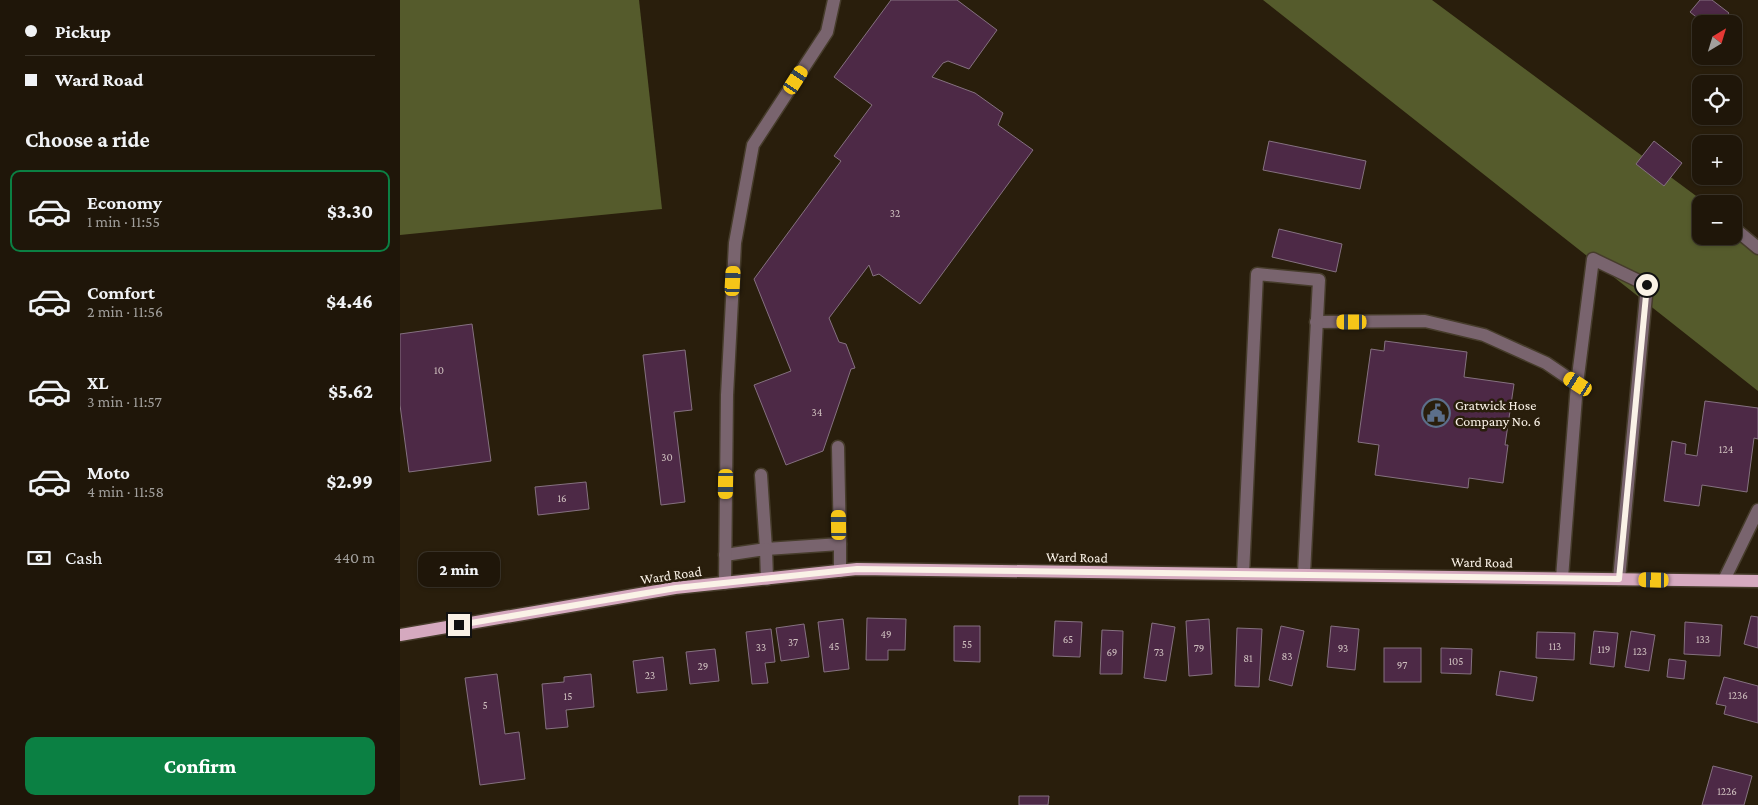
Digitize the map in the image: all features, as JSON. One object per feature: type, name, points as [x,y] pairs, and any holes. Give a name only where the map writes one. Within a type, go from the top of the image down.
[{"type":"main road","name":"Ward Road","points":[[400,635],[676,588],[857,569],[1758,581]]},
{"type":"street","points":[[725,583],[727,395],[735,243],[753,145],[827,32],[834,0]]},
{"type":"street","points":[[1742,235],[1758,248]]},
{"type":"street","points":[[1562,578],[1578,384],[1593,259],[1647,285],[1619,579]]},
{"type":"street","points":[[1243,574],[1257,274],[1319,280],[1304,574]]},
{"type":"street","points":[[1316,322],[1425,322],[1484,335],[1546,363],[1578,384]]},
{"type":"street","points":[[838,447],[840,571]]},
{"type":"street","points":[[761,475],[767,579]]},
{"type":"street","points":[[1724,580],[1758,510]]},
{"type":"street","points":[[725,555],[766,549],[840,544]]},
{"type":"green space","points":[[400,0],[639,0],[662,209],[400,235]]},
{"type":"green space","points":[[1263,0],[1432,0],[1695,195],[1692,195],[1692,245],[1742,245],[1742,230],[1758,242],[1758,391]]},
{"type":"building","points":[[891,0],[957,0],[997,30],[969,69],[948,61],[943,63],[932,77],[975,93],[1003,113],[998,125],[1033,150],[920,304],[879,274],[873,276],[869,265],[829,318],[839,342],[846,344],[855,368],[851,369],[823,451],[786,465],[754,385],[791,371],[754,279],[841,161],[834,156],[872,105],[834,77]]},
{"type":"building","points":[[1700,0],[1712,0],[1729,13],[1727,15],[1694,15],[1690,12]]},
{"type":"building","points":[[1269,141],[1366,161],[1360,189],[1263,170]]},
{"type":"building","points":[[1654,141],[1682,163],[1664,186],[1636,164]]},
{"type":"building","points":[[1279,229],[1342,244],[1336,272],[1272,257]]},
{"type":"building","points":[[472,324],[491,461],[409,472],[400,405],[400,334]]},
{"type":"building","name":"Gratwick Hose Company No. 6","points":[[1385,341],[1467,352],[1464,377],[1514,384],[1505,445],[1508,445],[1503,483],[1469,478],[1468,488],[1375,475],[1379,445],[1358,442],[1371,349],[1384,351]]},
{"type":"building","points":[[685,350],[692,410],[674,412],[685,502],[661,505],[643,355]]},
{"type":"building","points":[[1705,401],[1758,408],[1758,439],[1754,438],[1747,492],[1702,485],[1699,506],[1664,501],[1672,441],[1686,444],[1685,454],[1697,456]]},
{"type":"building","points":[[586,482],[589,509],[538,515],[535,487]]},
{"type":"building","points":[[1751,616],[1758,617],[1758,648],[1744,644]]},
{"type":"building","points":[[867,618],[906,619],[905,650],[888,650],[888,660],[866,660]]},
{"type":"building","points":[[843,619],[849,669],[824,672],[818,622]]},
{"type":"building","points":[[1209,619],[1212,674],[1189,676],[1186,621]]},
{"type":"building","points":[[1055,621],[1082,622],[1080,657],[1053,656]]},
{"type":"building","points":[[1685,622],[1722,625],[1720,656],[1684,654]]},
{"type":"building","points":[[1152,623],[1175,627],[1166,681],[1144,678]]},
{"type":"building","points":[[804,624],[809,657],[781,661],[776,628]]},
{"type":"building","points":[[954,626],[980,626],[980,662],[954,661]]},
{"type":"building","points":[[1281,626],[1304,631],[1292,686],[1269,680]]},
{"type":"building","points":[[1331,626],[1359,629],[1355,670],[1327,667]]},
{"type":"building","points":[[1237,628],[1262,629],[1259,687],[1235,686]]},
{"type":"building","points":[[771,629],[775,662],[765,663],[768,683],[752,684],[746,632]]},
{"type":"building","points":[[1102,630],[1123,631],[1122,674],[1100,674]]},
{"type":"building","points":[[1594,631],[1618,633],[1614,667],[1590,664]]},
{"type":"building","points":[[1631,631],[1655,635],[1649,671],[1625,667]]},
{"type":"building","points":[[1537,632],[1575,633],[1574,660],[1536,658]]},
{"type":"building","points":[[1384,648],[1421,648],[1421,682],[1384,682]]},
{"type":"building","points":[[1441,648],[1472,649],[1471,674],[1441,673]]},
{"type":"building","points":[[715,649],[719,681],[690,684],[686,652]]},
{"type":"building","points":[[663,657],[667,690],[637,693],[633,661]]},
{"type":"building","points":[[1669,659],[1686,661],[1684,679],[1667,677]]},
{"type":"building","points":[[1500,671],[1537,677],[1533,701],[1496,695]]},
{"type":"building","points":[[497,674],[505,734],[519,732],[525,779],[480,785],[465,678]]},
{"type":"building","points":[[591,674],[594,707],[566,710],[568,727],[546,729],[542,684],[564,682],[564,677]]},
{"type":"building","points":[[1724,677],[1758,686],[1758,723],[1724,714],[1726,706],[1716,704]]},
{"type":"building","points":[[1713,766],[1752,776],[1744,805],[1702,805]]},
{"type":"building","points":[[1019,796],[1049,796],[1048,805],[1019,805]]},
{"type":"place","name":"Gratwick Hose Company No. 6","points":[[1436,413]]},
{"type":"route","points":[[459,625],[676,588],[857,569],[1619,579],[1647,285]]}]
